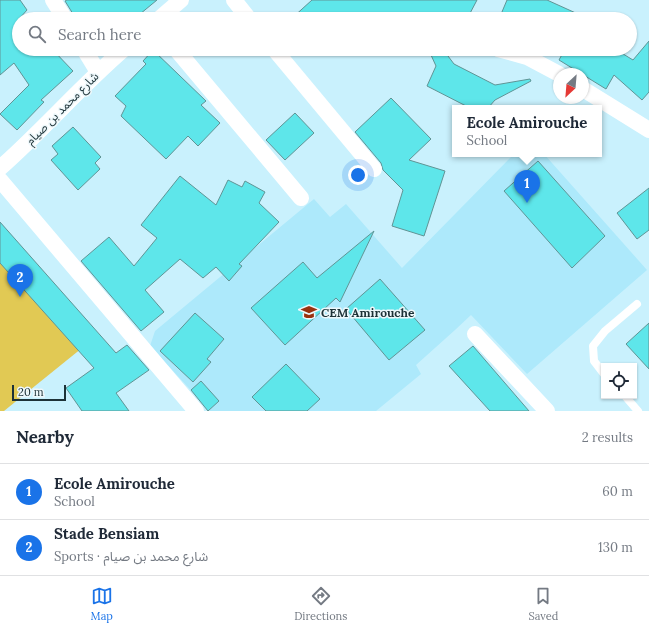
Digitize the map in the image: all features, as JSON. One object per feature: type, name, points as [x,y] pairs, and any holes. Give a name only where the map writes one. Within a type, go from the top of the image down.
[{"type":"street","points":[[54,0],[61,12]]},
{"type":"street","points":[[167,12],[181,0]]},
{"type":"street","points":[[234,0],[243,12]]},
{"type":"street","points":[[88,56],[98,72]]},
{"type":"street","name":"شارع محمد بن صيام","points":[[0,168],[25,146],[98,72],[116,56]]},
{"type":"street","points":[[182,56],[301,198]]},
{"type":"street","points":[[280,56],[374,169]]},
{"type":"street","points":[[523,56],[553,71]]},
{"type":"street","points":[[589,93],[649,130]]},
{"type":"street","points":[[0,180],[196,411]]},
{"type":"street","points":[[476,334],[547,411]]},
{"type":"lane","points":[[601,370],[594,361],[593,346],[605,331],[637,304]]},
{"type":"lane","points":[[628,399],[638,411]]},
{"type":"shaded area","points":[[511,157],[547,157],[647,270],[527,374],[471,315],[416,365],[421,374],[376,411],[210,411],[150,346],[155,331],[314,199],[330,217],[346,204],[402,268]]},
{"type":"shaded area","points":[[0,245],[82,348],[4,411],[0,411]]},
{"type":"building","points":[[0,0],[20,0],[27,10],[25,12],[12,12],[12,56],[59,56],[73,71],[41,100],[44,102],[17,130],[0,114],[29,85],[14,63],[0,75]]},
{"type":"building","points":[[157,0],[142,12],[72,12],[65,1]]},
{"type":"building","points":[[312,0],[477,0],[471,12],[299,12]]},
{"type":"building","points":[[507,0],[547,0],[574,12],[502,12]]},
{"type":"building","points":[[649,41],[649,92],[642,100],[614,75],[606,89],[589,79],[589,68],[572,68],[559,60],[561,56],[626,56],[633,60]]},
{"type":"building","points":[[148,56],[159,56],[206,101],[201,105],[220,123],[198,146],[188,136],[166,159],[121,116],[126,106],[115,96],[146,64],[143,61]]},
{"type":"building","points":[[431,56],[448,56],[454,64],[495,85],[530,79],[531,81],[495,100],[491,105],[464,105],[427,86],[436,66]]},
{"type":"building","points":[[391,98],[431,139],[409,160],[445,171],[424,236],[392,226],[403,190],[383,170],[381,163],[355,132]]},
{"type":"building","points":[[295,113],[314,133],[285,160],[266,140]]},
{"type":"building","points":[[73,127],[101,157],[95,163],[100,169],[78,190],[51,160],[58,154],[52,146]]},
{"type":"building","points":[[538,161],[605,236],[572,268],[504,191]]},
{"type":"building","points":[[180,176],[216,205],[228,180],[242,187],[245,181],[265,192],[259,203],[279,222],[239,264],[242,266],[229,281],[216,267],[203,278],[180,259],[145,290],[164,312],[141,331],[81,261],[109,237],[134,266],[157,238],[141,225]]},
{"type":"building","points":[[649,188],[649,230],[637,239],[617,213]]},
{"type":"building","points":[[0,222],[116,353],[127,345],[149,370],[116,393],[129,411],[82,411],[66,388],[94,368],[0,263]]},
{"type":"building","points":[[374,231],[340,302],[336,298],[285,345],[251,308],[303,262],[317,278]]},
{"type":"building","points":[[380,279],[425,330],[389,360],[346,309]]},
{"type":"building","points":[[195,313],[224,339],[207,359],[211,362],[193,382],[160,351]]},
{"type":"building","points":[[649,323],[649,369],[626,344]]},
{"type":"building","points":[[473,346],[529,411],[490,411],[449,366]]},
{"type":"building","points":[[286,364],[320,399],[307,411],[266,411],[252,397]]},
{"type":"building","points":[[201,381],[219,401],[208,411],[191,390]]},
{"type":"place","name":"Ecole Amirouche","points":[[527,203]]},
{"type":"place","name":"Stade Bensiam","points":[[20,297]]},
{"type":"place","name":"CEM Amirouche","points":[[309,312]]}]
